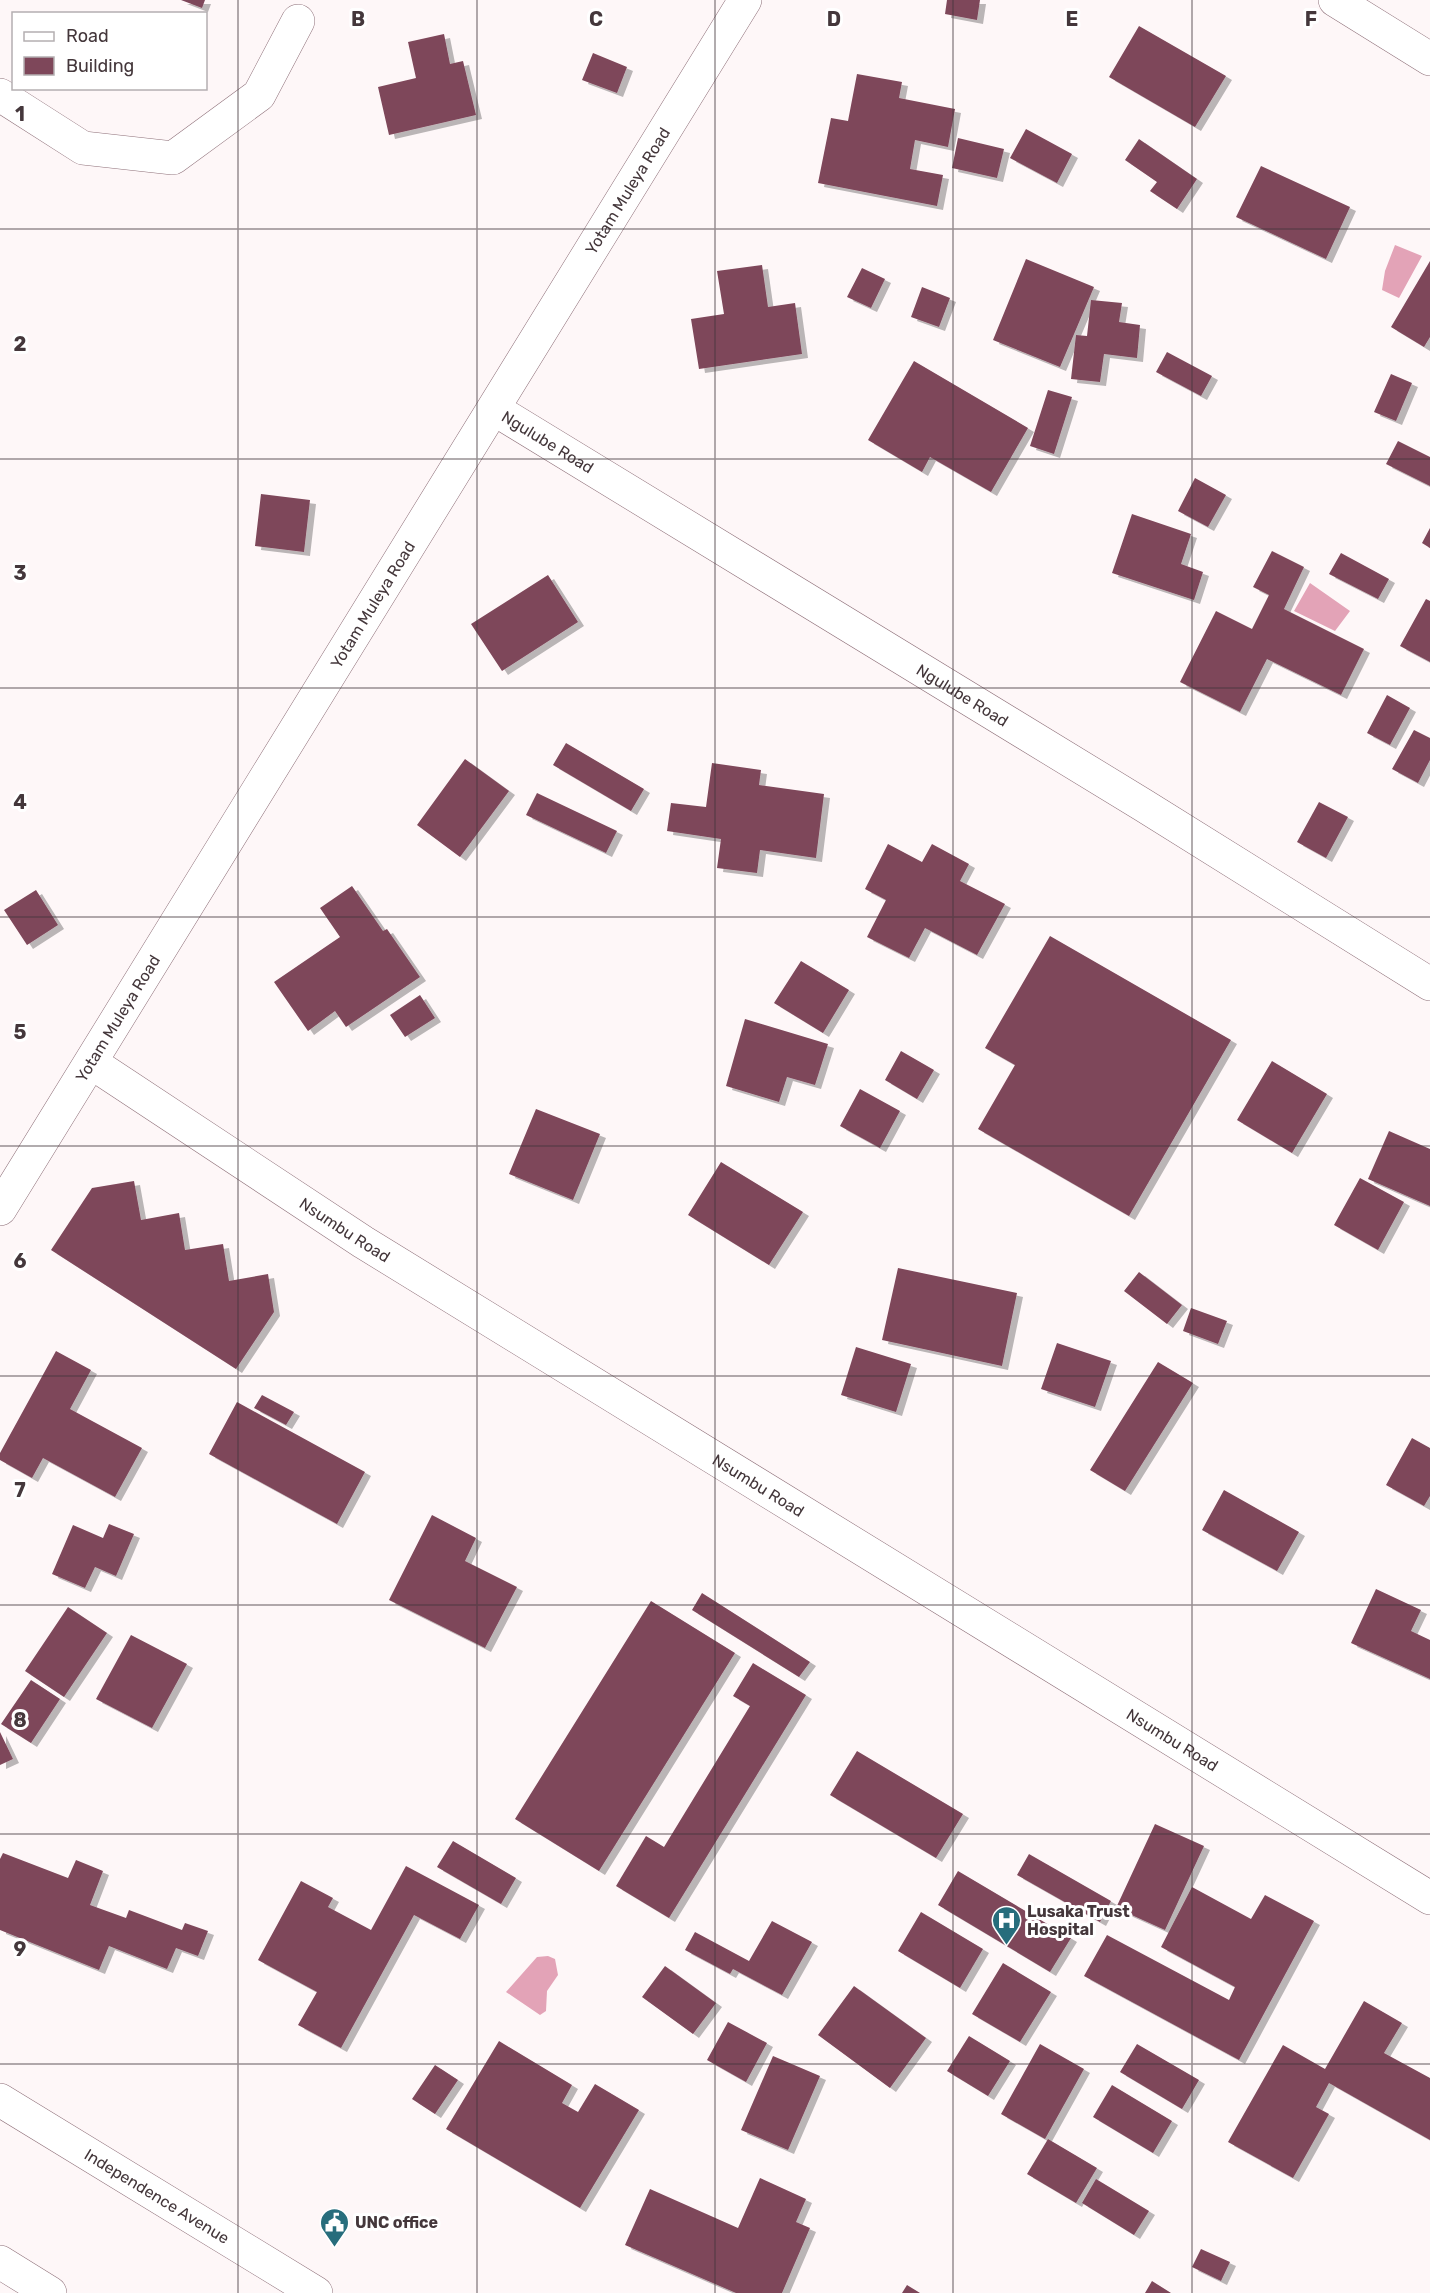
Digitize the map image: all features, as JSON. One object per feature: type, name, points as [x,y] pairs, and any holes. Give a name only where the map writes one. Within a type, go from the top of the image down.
[{"type":"street","name":"Yotam Muleya Road","points":[[0,1209],[494,410],[744,0]]},
{"type":"street","points":[[1335,0],[1430,59]]},
{"type":"street","points":[[0,95],[83,148],[173,158],[259,95],[298,21]]},
{"type":"street","name":"Ngulube Road","points":[[494,410],[1143,805],[1430,984]]},
{"type":"street","name":"Nsumbu Road","points":[[92,1063],[363,1242],[1430,1898]]},
{"type":"street","name":"Independence Avenue","points":[[0,2100],[316,2293]]},
{"type":"street","points":[[0,2262],[50,2293]]},
{"type":"shaded area","points":[[1395,245],[1422,256],[1399,298],[1382,290],[1385,271]]},
{"type":"shaded area","points":[[1310,583],[1350,611],[1335,631],[1294,611]]},
{"type":"shaded area","points":[[548,1956],[555,1959],[558,1975],[547,1991],[546,2011],[540,2015],[506,1992],[537,1957]]},
{"type":"building","points":[[181,0],[205,0],[202,8]]},
{"type":"building","points":[[947,0],[980,0],[977,20],[945,14]]},
{"type":"building","points":[[1139,26],[1226,76],[1195,127],[1109,77]]},
{"type":"building","points":[[444,34],[450,64],[463,61],[476,115],[389,135],[378,87],[416,78],[408,42]]},
{"type":"building","points":[[593,53],[627,67],[617,93],[582,80]]},
{"type":"building","points":[[857,74],[902,82],[899,98],[955,109],[948,147],[915,140],[910,169],[943,175],[937,206],[818,183],[831,118],[848,121]]},
{"type":"building","points":[[1026,129],[1072,154],[1057,183],[1010,158]]},
{"type":"building","points":[[958,138],[1004,149],[997,178],[952,168]]},
{"type":"building","points":[[1139,139],[1197,179],[1177,209],[1150,191],[1157,182],[1125,160]]},
{"type":"building","points":[[1261,166],[1350,207],[1326,259],[1236,217]]},
{"type":"building","points":[[1026,259],[1094,287],[1060,367],[993,340]]},
{"type":"building","points":[[1430,261],[1430,337],[1424,347],[1391,327]]},
{"type":"building","points":[[762,265],[768,307],[795,303],[802,354],[699,369],[691,319],[724,314],[717,271]]},
{"type":"building","points":[[862,268],[885,279],[871,308],[847,297]]},
{"type":"building","points":[[922,287],[950,298],[939,327],[911,317]]},
{"type":"building","points":[[1091,300],[1122,303],[1119,322],[1140,325],[1137,358],[1104,354],[1100,382],[1071,379],[1076,335],[1087,336]]},
{"type":"building","points":[[1167,352],[1212,376],[1201,396],[1156,372]]},
{"type":"building","points":[[914,361],[1028,428],[991,492],[930,457],[922,472],[868,440]]},
{"type":"building","points":[[1391,374],[1412,383],[1396,421],[1374,412]]},
{"type":"building","points":[[1048,390],[1072,397],[1054,454],[1030,446]]},
{"type":"building","points":[[1398,441],[1430,457],[1430,486],[1386,464]]},
{"type":"building","points":[[1195,478],[1226,495],[1208,527],[1178,511]]},
{"type":"building","points":[[261,494],[310,500],[304,552],[255,546]]},
{"type":"building","points":[[1132,514],[1191,534],[1181,564],[1203,572],[1194,600],[1112,573]]},
{"type":"building","points":[[1430,528],[1430,548],[1422,543]]},
{"type":"building","points":[[1272,551],[1304,567],[1284,609],[1364,649],[1341,695],[1267,659],[1240,712],[1180,682],[1216,611],[1252,629],[1269,595],[1253,587]]},
{"type":"building","points":[[1341,553],[1389,579],[1378,599],[1329,574]]},
{"type":"building","points":[[548,575],[578,622],[502,671],[471,624]]},
{"type":"building","points":[[1426,599],[1430,601],[1430,662],[1400,646]]},
{"type":"building","points":[[1387,695],[1410,708],[1390,745],[1367,733]]},
{"type":"building","points":[[1414,730],[1430,738],[1430,760],[1418,783],[1392,769]]},
{"type":"building","points":[[566,743],[644,789],[631,811],[553,765]]},
{"type":"building","points":[[465,759],[509,791],[460,857],[417,825]]},
{"type":"building","points":[[712,763],[761,770],[759,785],[824,794],[816,858],[760,850],[757,873],[717,868],[721,839],[667,831],[671,803],[706,807]]},
{"type":"building","points":[[537,793],[617,831],[606,853],[526,815]]},
{"type":"building","points":[[1319,802],[1348,817],[1326,858],[1297,842]]},
{"type":"building","points":[[888,844],[922,862],[932,844],[969,864],[960,881],[1005,904],[977,955],[925,928],[909,958],[867,937],[886,900],[865,889]]},
{"type":"building","points":[[352,886],[383,931],[387,929],[420,977],[346,1027],[335,1011],[308,1031],[274,982],[340,937],[320,908]]},
{"type":"building","points":[[36,890],[58,925],[27,945],[4,910]]},
{"type":"building","points":[[1050,936],[1231,1040],[1129,1216],[978,1129],[1015,1065],[985,1048]]},
{"type":"building","points":[[801,961],[849,990],[823,1033],[774,1003]]},
{"type":"building","points":[[420,995],[435,1018],[405,1037],[390,1015]]},
{"type":"building","points":[[745,1019],[828,1044],[815,1085],[787,1077],[779,1102],[726,1086]]},
{"type":"building","points":[[901,1051],[934,1070],[917,1099],[885,1080]]},
{"type":"building","points":[[1272,1061],[1327,1094],[1292,1153],[1237,1120]]},
{"type":"building","points":[[860,1089],[900,1111],[880,1148],[840,1126]]},
{"type":"building","points":[[536,1109],[600,1134],[573,1200],[509,1174]]},
{"type":"building","points":[[1389,1131],[1430,1149],[1430,1206],[1368,1179]]},
{"type":"building","points":[[721,1162],[803,1212],[769,1265],[688,1215]]},
{"type":"building","points":[[1360,1178],[1404,1202],[1378,1250],[1334,1225]]},
{"type":"building","points":[[134,1181],[141,1220],[179,1213],[185,1250],[223,1244],[229,1281],[268,1274],[274,1312],[236,1369],[51,1250],[92,1188]]},
{"type":"building","points":[[898,1268],[1017,1293],[1002,1366],[882,1340]]},
{"type":"building","points":[[1139,1272],[1182,1305],[1167,1324],[1124,1291]]},
{"type":"building","points":[[1191,1308],[1227,1321],[1218,1344],[1183,1331]]},
{"type":"building","points":[[1057,1343],[1111,1361],[1095,1407],[1041,1389]]},
{"type":"building","points":[[856,1347],[911,1364],[896,1412],[841,1395]]},
{"type":"building","points":[[56,1351],[91,1370],[70,1409],[142,1448],[115,1497],[43,1458],[32,1478],[0,1460],[0,1453]]},
{"type":"building","points":[[1158,1362],[1193,1383],[1125,1491],[1090,1470]]},
{"type":"building","points":[[262,1395],[294,1412],[286,1425],[254,1408]]},
{"type":"building","points":[[237,1402],[365,1472],[337,1524],[209,1454]]},
{"type":"building","points":[[1412,1438],[1430,1448],[1430,1496],[1424,1506],[1386,1485]]},
{"type":"building","points":[[1224,1490],[1299,1532],[1277,1571],[1202,1530]]},
{"type":"building","points":[[432,1515],[476,1538],[465,1561],[517,1587],[485,1648],[389,1600]]},
{"type":"building","points":[[109,1524],[134,1534],[116,1576],[95,1567],[85,1588],[52,1574],[73,1525],[103,1538]]},
{"type":"building","points":[[1376,1589],[1421,1610],[1411,1631],[1430,1640],[1430,1679],[1351,1643]]},
{"type":"building","points":[[702,1593],[810,1662],[799,1677],[692,1610]]},
{"type":"building","points":[[651,1601],[735,1653],[599,1871],[515,1819]]},
{"type":"building","points":[[68,1607],[107,1633],[64,1697],[25,1671]]},
{"type":"building","points":[[131,1635],[187,1664],[152,1728],[96,1699]]},
{"type":"building","points":[[753,1663],[806,1695],[669,1918],[616,1886],[646,1836],[664,1847],[750,1706],[733,1696]]},
{"type":"building","points":[[31,1680],[60,1699],[31,1743],[1,1724]]},
{"type":"building","points":[[0,1732],[13,1759],[0,1765]]},
{"type":"building","points":[[857,1751],[963,1814],[936,1858],[830,1795]]},
{"type":"building","points":[[1155,1824],[1204,1846],[1165,1930],[1116,1908]]},
{"type":"building","points":[[453,1841],[516,1878],[501,1904],[437,1867]]},
{"type":"building","points":[[3,1853],[68,1878],[76,1860],[103,1871],[90,1905],[126,1918],[129,1910],[182,1930],[185,1923],[208,1931],[198,1956],[176,1948],[167,1969],[109,1946],[99,1970],[0,1930],[0,1859]]},
{"type":"building","points":[[1029,1854],[1111,1901],[1100,1922],[1017,1875]]},
{"type":"building","points":[[406,1866],[479,1905],[460,1939],[414,1915],[341,2048],[298,2025],[317,1992],[258,1960],[301,1881],[333,1898],[328,1907],[371,1930]]},
{"type":"building","points":[[958,1871],[1071,1938],[1050,1972],[938,1905]]},
{"type":"building","points":[[1192,1887],[1251,1919],[1265,1895],[1314,1921],[1239,2060],[1084,1976],[1107,1935],[1229,2000],[1235,1987],[1161,1947]]},
{"type":"building","points":[[921,1912],[983,1949],[960,1988],[898,1951]]},
{"type":"building","points":[[772,1921],[812,1942],[782,1995],[733,1969],[730,1974],[685,1950],[695,1932],[749,1961]]},
{"type":"building","points":[[1003,1963],[1051,1992],[1020,2042],[972,2014]]},
{"type":"building","points":[[665,1966],[716,2003],[693,2034],[642,1997]]},
{"type":"building","points":[[854,1986],[926,2038],[890,2088],[818,2035]]},
{"type":"building","points":[[1364,2001],[1402,2023],[1384,2053],[1430,2078],[1430,2140],[1329,2083],[1316,2107],[1329,2114],[1293,2178],[1228,2142],[1283,2045],[1325,2069]]},
{"type":"building","points":[[728,2022],[767,2043],[746,2082],[707,2060]]},
{"type":"building","points":[[969,2036],[1010,2061],[988,2096],[947,2071]]},
{"type":"building","points":[[499,2041],[572,2085],[562,2103],[578,2112],[595,2084],[639,2110],[580,2208],[446,2129]]},
{"type":"building","points":[[1040,2044],[1084,2069],[1045,2139],[1001,2114]]},
{"type":"building","points":[[1137,2044],[1199,2080],[1182,2109],[1120,2072]]},
{"type":"building","points":[[773,2056],[820,2076],[788,2150],[741,2130]]},
{"type":"building","points":[[435,2065],[458,2080],[435,2114],[412,2099]]},
{"type":"building","points":[[1112,2085],[1172,2121],[1153,2153],[1093,2117]]},
{"type":"building","points":[[1048,2139],[1097,2168],[1076,2203],[1027,2174]]},
{"type":"building","points":[[760,2178],[806,2199],[796,2222],[810,2228],[782,2293],[736,2293],[625,2245],[650,2189],[738,2228]]},
{"type":"building","points":[[1096,2179],[1149,2211],[1134,2235],[1082,2203]]},
{"type":"building","points":[[1201,2249],[1230,2262],[1221,2281],[1192,2267]]},
{"type":"building","points":[[1152,2281],[1171,2293],[1145,2293]]},
{"type":"building","points":[[907,2285],[920,2293],[902,2293]]},
{"type":"place","name":"Lusaka Trust Hospital","points":[[1006,1946]]},
{"type":"place","name":"UNC office","points":[[334,2248]]}]
